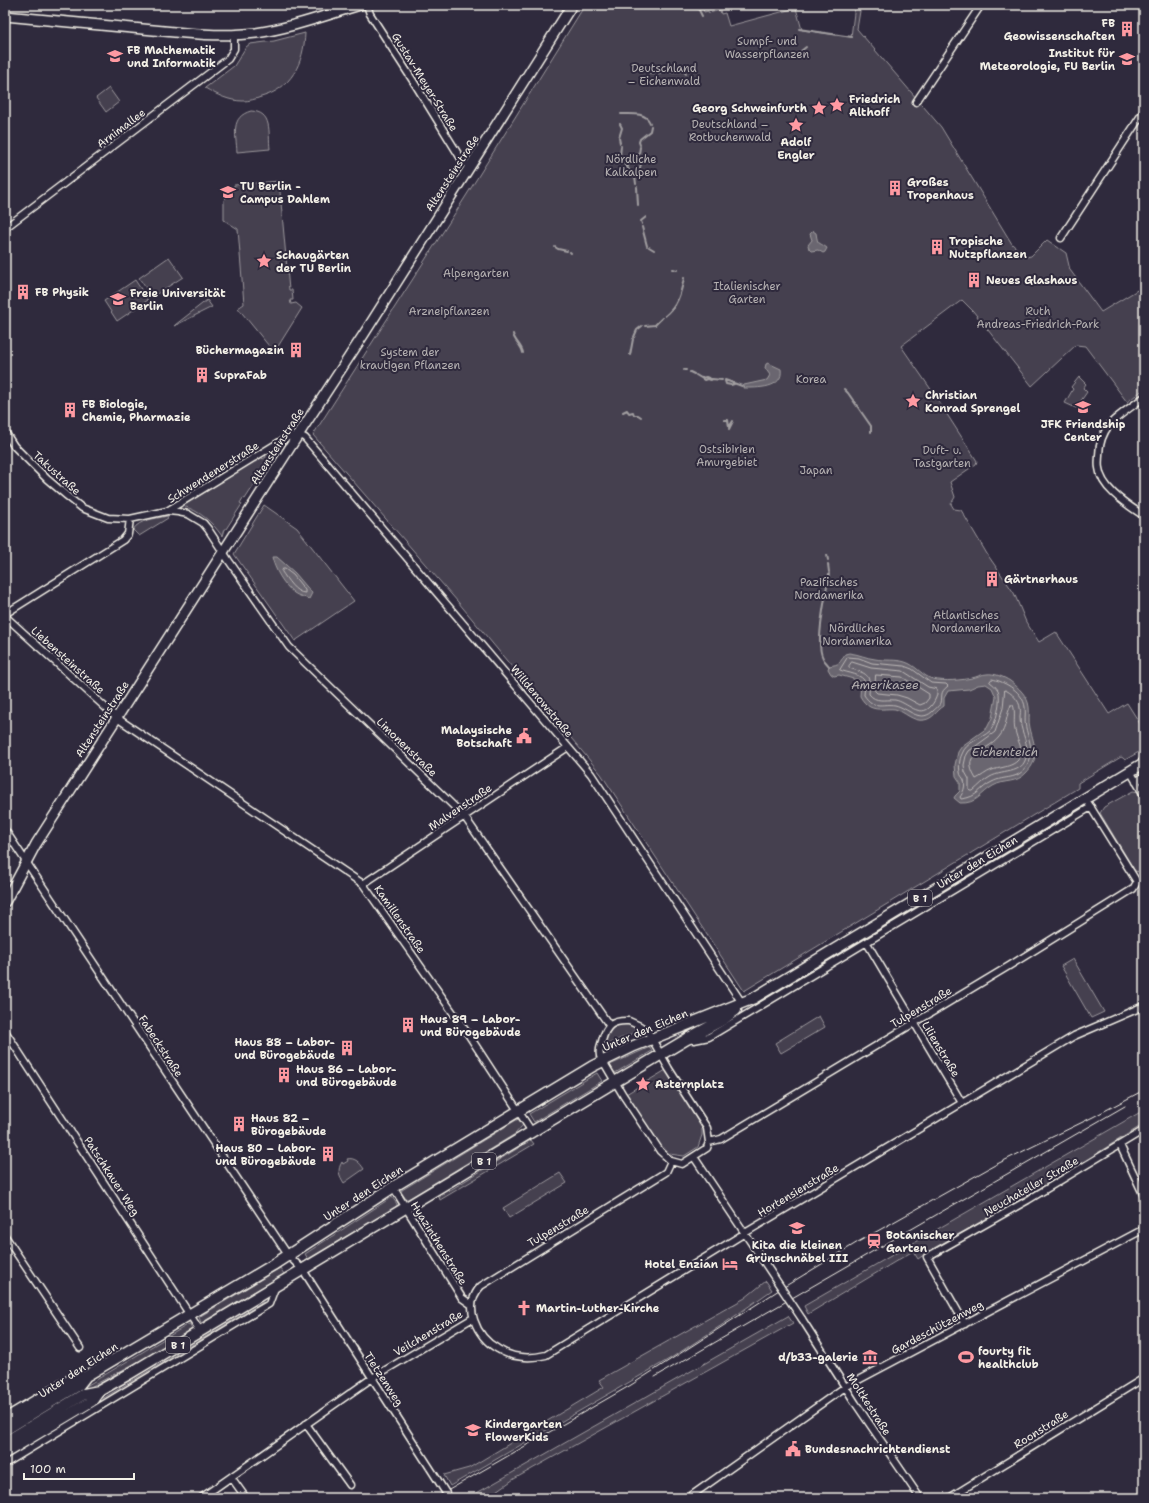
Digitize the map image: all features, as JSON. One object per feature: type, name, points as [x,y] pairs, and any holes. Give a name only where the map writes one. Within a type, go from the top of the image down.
[{"type":"main road","points":[[5,16],[185,34],[234,35],[273,30],[360,5]]},
{"type":"main road","name":"Altensteinstraße","points":[[5,902],[26,861],[298,434],[360,341],[471,167],[572,5]]},
{"type":"main road","name":"Unter den Eichen","points":[[5,1442],[84,1394],[99,1391],[275,1288],[615,1082],[724,1019],[745,1002],[1144,763]]},
{"type":"main road","name":"Unter den Eichen","points":[[5,1430],[79,1385],[86,1376],[288,1255],[393,1187],[602,1061],[652,1039],[745,1002]]},
{"type":"main road","points":[[5,1419],[72,1379],[86,1376]]},
{"type":"main road","points":[[5,1452],[92,1401],[99,1391]]},
{"type":"street","name":"Gustav-Meyer-Straße","points":[[367,5],[370,14],[454,148],[463,162],[471,167]]},
{"type":"street","points":[[916,102],[981,5]]},
{"type":"street","name":"Arnimallee","points":[[5,228],[228,59],[234,49],[234,35]]},
{"type":"street","points":[[1061,238],[1144,111]]},
{"type":"street","points":[[1144,398],[1118,417],[1110,425],[1099,448],[1099,468],[1102,479],[1110,489],[1144,516]]},
{"type":"street","name":"Takustraße","points":[[5,432],[14,446],[47,479],[82,508],[108,518],[130,519]]},
{"type":"street","name":"Schwendenerstraße","points":[[130,519],[168,511],[286,438],[298,434]]},
{"type":"street","name":"Willdenowstraße","points":[[298,434],[305,438],[591,774],[745,1002]]},
{"type":"street","name":"Limonenstraße","points":[[168,511],[188,514],[199,520],[208,529],[289,647],[464,816],[609,1025]]},
{"type":"street","points":[[5,616],[123,540],[128,534],[130,519]]},
{"type":"street","name":"Liebensteinstraße","points":[[5,616],[117,718]]},
{"type":"street","name":"Kamillenstraße","points":[[117,718],[363,884],[519,1110],[532,1132]]},
{"type":"street","name":"Malvenstraße","points":[[363,884],[568,747]]},
{"type":"street","points":[[1130,772],[1144,795]]},
{"type":"street","points":[[1136,782],[1144,776]]},
{"type":"street","points":[[1085,798],[1141,882]]},
{"type":"street","name":"Unter den Eichen","points":[[687,1039],[694,1040],[709,1037],[1091,807]]},
{"type":"street","name":"Fabeckstraße","points":[[5,830],[288,1255],[303,1270]]},
{"type":"street","name":"Tulpenstraße","points":[[709,1142],[721,1139],[1099,911],[1133,890],[1141,882]]},
{"type":"street","name":"Lilienstraße","points":[[867,943],[913,1023],[962,1103]]},
{"type":"street","name":"Hortensienstraße","points":[[473,1318],[485,1339],[498,1350],[508,1354],[530,1358],[546,1354],[1074,1036],[1144,1006]]},
{"type":"street","points":[[620,1022],[633,1022],[644,1028],[652,1039],[707,1128],[709,1142],[707,1148],[682,1164],[671,1161],[660,1151],[602,1061],[600,1049],[605,1030],[609,1025],[620,1022]]},
{"type":"street","name":"Patschkauer Weg","points":[[5,1031],[201,1332]]},
{"type":"street","name":"Neuchateller Straße","points":[[965,1324],[927,1257],[1028,1200],[1144,1130]]},
{"type":"street","points":[[1120,1145],[1144,1196]]},
{"type":"street","name":"Moltkestraße","points":[[694,1157],[920,1498]]},
{"type":"street","name":"Tulpenstraße","points":[[473,1318],[473,1297],[481,1286],[666,1172],[671,1161]]},
{"type":"street","name":"Hyazinthenstraße","points":[[393,1187],[462,1298],[472,1305]]},
{"type":"street","name":"Gardeschützenweg","points":[[688,1498],[846,1387],[1144,1229]]},
{"type":"street","points":[[5,1236],[80,1348]]},
{"type":"street","name":"Tietzenweg","points":[[303,1270],[449,1498]]},
{"type":"street","points":[[5,1464],[269,1304],[275,1288]]},
{"type":"street","name":"Veilchenstraße","points":[[201,1498],[372,1378],[473,1318]]},
{"type":"street","name":"Roonstraße","points":[[949,1498],[1144,1378]]},
{"type":"street","points":[[306,1424],[350,1484]]},
{"type":"street","points":[[231,1477],[246,1498]]},
{"type":"green space","points":[[585,5],[702,5],[704,12],[708,11],[709,13],[720,10],[721,14],[725,13],[729,26],[796,8],[802,30],[851,37],[855,5],[861,5],[857,29],[941,127],[1012,244],[1026,257],[1031,256],[1047,240],[1066,253],[1070,270],[1101,312],[1144,286],[1144,347],[1142,348],[1144,351],[1144,389],[1127,402],[1085,346],[1076,345],[1032,386],[973,311],[962,300],[901,346],[977,461],[976,464],[950,482],[955,497],[951,504],[954,509],[961,510],[987,554],[1014,593],[1026,622],[1039,642],[1056,632],[1109,714],[1127,703],[1144,730],[1144,749],[1125,760],[1121,757],[1078,783],[1078,788],[744,991],[601,774],[458,602],[313,435],[466,196]]},
{"type":"green space","points":[[305,33],[302,55],[294,73],[280,88],[271,93],[252,100],[238,101],[223,97],[205,88],[234,66],[246,47],[250,44],[274,41]]},
{"type":"green space","points":[[109,88],[119,102],[106,112],[96,98]]},
{"type":"green space","points":[[251,111],[258,112],[266,119],[269,130],[270,149],[237,152],[235,133],[237,122],[240,117]]},
{"type":"green space","name":"Schaugärten der TU Berlin","points":[[279,181],[289,290],[292,290],[293,300],[290,300],[291,304],[296,303],[302,308],[277,348],[273,351],[238,308],[244,304],[238,229],[224,220],[224,200],[234,189],[234,185]]},
{"type":"green space","points":[[169,257],[183,277],[152,297],[139,278]]},
{"type":"green space","points":[[135,280],[148,300],[117,321],[104,301]]},
{"type":"green space","points":[[207,300],[212,307],[174,326],[175,325]]},
{"type":"green space","points":[[1079,377],[1086,384],[1083,388],[1087,392],[1076,408],[1065,403],[1073,389],[1071,387]]},
{"type":"green space","points":[[280,445],[245,499],[243,498],[240,503],[242,504],[226,529],[224,529],[222,536],[205,518],[195,511],[183,506],[261,457],[263,459],[266,457],[265,455]]},
{"type":"green space","points":[[264,505],[297,528],[354,601],[295,641],[234,554]]},
{"type":"green space","points":[[167,516],[168,518],[139,536],[133,530],[136,526],[143,522]]},
{"type":"green space","points":[[1133,791],[1140,792],[1144,799],[1144,873],[1135,871],[1100,813],[1104,807]]},
{"type":"green space","points":[[1073,959],[1104,1012],[1091,1018],[1061,966]]},
{"type":"green space","points":[[819,1016],[825,1027],[781,1053],[775,1043]]},
{"type":"green space","points":[[625,1024],[634,1026],[640,1030],[604,1046],[610,1031],[616,1026]]},
{"type":"green space","points":[[650,1047],[652,1051],[615,1073],[610,1065]]},
{"type":"green space","points":[[666,1070],[702,1128],[702,1135],[698,1147],[684,1156],[669,1154],[661,1148],[626,1094]]},
{"type":"green space","points":[[597,1073],[602,1081],[534,1122],[529,1114]]},
{"type":"green space","points":[[1144,1110],[1144,1124],[1044,1186],[929,1251],[918,1259],[913,1251],[808,1314],[804,1306]]},
{"type":"green space","points":[[518,1119],[523,1125],[515,1134],[408,1199],[406,1199],[401,1192],[402,1190]]},
{"type":"green space","points":[[531,1140],[534,1144],[440,1200],[439,1197]]},
{"type":"green space","points":[[347,1159],[355,1160],[364,1169],[344,1183],[339,1170],[342,1162],[343,1164],[348,1161]]},
{"type":"green space","points":[[560,1173],[567,1183],[509,1218],[503,1208]]},
{"type":"green space","points":[[392,1197],[397,1206],[308,1259],[305,1254]]},
{"type":"green space","points":[[280,1268],[284,1274],[201,1323],[199,1317]]},
{"type":"green space","points":[[766,1281],[772,1290],[725,1323],[671,1358],[450,1486],[444,1475],[469,1468],[604,1387],[599,1380],[745,1298]]},
{"type":"green space","points":[[263,1302],[265,1303],[76,1417],[77,1414]]},
{"type":"green space","points":[[788,1316],[793,1323],[514,1479],[487,1498],[468,1498]]},
{"type":"green space","points":[[189,1324],[192,1329],[143,1359],[64,1401],[63,1400]]},
{"type":"water","points":[[813,231],[816,233],[819,243],[827,248],[825,252],[823,253],[818,250],[811,251],[809,249],[808,245],[812,240],[810,234]]},
{"type":"water","points":[[768,363],[781,369],[781,376],[774,384],[755,388],[743,388],[744,385],[767,380],[770,375],[765,368],[766,364]]},
{"type":"water","points":[[272,557],[277,557],[295,573],[312,593],[309,599],[299,596],[286,585],[277,572]]},
{"type":"water","points":[[849,653],[883,660],[905,662],[929,678],[937,680],[948,681],[974,678],[983,674],[993,674],[1010,681],[1022,692],[1028,703],[1029,725],[1035,751],[1034,762],[1031,767],[1018,779],[997,784],[975,800],[960,803],[954,798],[960,791],[960,782],[956,776],[955,765],[958,752],[962,746],[987,728],[992,718],[996,697],[992,688],[986,684],[978,685],[969,689],[948,691],[944,698],[944,706],[930,718],[916,720],[899,710],[870,707],[860,696],[861,682],[831,674],[828,669],[829,666],[839,663],[845,654]]},
{"type":"waterway","points":[[698,8],[702,16]]},
{"type":"waterway","points":[[799,29],[852,37]]},
{"type":"waterway","points":[[801,51],[806,47]]},
{"type":"waterway","points":[[664,72],[684,71],[686,74]]},
{"type":"waterway","points":[[650,74],[660,73]]},
{"type":"waterway","points":[[621,114],[642,115],[648,119],[650,123]]},
{"type":"waterway","points":[[620,124],[622,128],[619,138],[620,143]]},
{"type":"waterway","points":[[640,145],[640,139],[650,131],[651,126]]},
{"type":"waterway","points":[[621,146],[621,160]]},
{"type":"waterway","points":[[635,176],[638,174],[641,164],[638,161],[640,147]]},
{"type":"waterway","points":[[628,166],[629,160],[637,161]]},
{"type":"waterway","points":[[623,162],[635,176],[636,184]]},
{"type":"waterway","points":[[637,187],[638,205]]},
{"type":"waterway","points":[[642,224],[641,221],[646,217]]},
{"type":"waterway","points":[[642,227],[647,246]]},
{"type":"waterway","points":[[555,247],[567,251]]},
{"type":"waterway","points":[[649,247],[654,250]]},
{"type":"waterway","points":[[673,269],[677,270]]},
{"type":"waterway","points":[[665,316],[673,308],[678,299],[684,278]]},
{"type":"waterway","points":[[645,326],[655,325],[662,318]]},
{"type":"waterway","points":[[634,337],[637,330],[642,326]]},
{"type":"waterway","points":[[513,334],[523,353]]},
{"type":"waterway","points":[[630,355],[633,339]]},
{"type":"waterway","points":[[690,372],[694,374]]},
{"type":"waterway","points":[[696,375],[701,378],[706,377],[711,379]]},
{"type":"waterway","points":[[701,378],[704,380],[711,380]]},
{"type":"waterway","points":[[712,379],[722,380]]},
{"type":"waterway","points":[[725,380],[742,386]]},
{"type":"waterway","points":[[725,381],[726,384],[734,384]]},
{"type":"waterway","points":[[844,389],[871,426],[871,432]]},
{"type":"waterway","points":[[623,412],[627,410],[629,413],[633,412],[634,415],[641,417]]},
{"type":"waterway","points":[[724,420],[728,420],[729,427],[733,421],[729,429]]},
{"type":"waterway","points":[[827,555],[828,560]]},
{"type":"waterway","points":[[828,564],[829,572]]},
{"type":"waterway","points":[[828,582],[829,574]]},
{"type":"waterway","points":[[827,585],[821,623],[820,643],[823,658],[829,666]]},
{"type":"tram line","points":[[435,1498],[631,1385],[779,1290],[858,1242],[995,1165],[1144,1090]]},
{"type":"tram line","points":[[655,1377],[1125,1106]]},
{"type":"place","name":"FB Geowissenschaften","points":[[1127,29]]},
{"type":"place","name":"FB Mathematik und Informatik","points":[[115,56]]},
{"type":"place","name":"Institut für Meteorologie, FU Berlin","points":[[1127,59]]},
{"type":"place","name":"Friedrich Althoff","points":[[837,105]]},
{"type":"place","name":"Georg Schweinfurth","points":[[819,108]]},
{"type":"place","name":"Adolf Engler","points":[[796,125]]},
{"type":"place","name":"Großes Tropenhaus","points":[[895,188]]},
{"type":"place","name":"TU Berlin - Campus Dahlem","points":[[228,192]]},
{"type":"place","name":"Tropische Nutzpflanzen","points":[[937,247]]},
{"type":"place","name":"Schaugärten der TU Berlin","points":[[264,261]]},
{"type":"place","name":"Neues Glashaus","points":[[974,280]]},
{"type":"place","name":"FB Physik","points":[[23,292]]},
{"type":"place","name":"Freie Universität Berlin","points":[[118,299]]},
{"type":"place","name":"Büchermagazin","points":[[296,350]]},
{"type":"place","name":"SupraFab","points":[[202,375]]},
{"type":"place","name":"Christian Konrad Sprengel","points":[[913,401]]},
{"type":"place","name":"JFK Friendship Center","points":[[1083,407]]},
{"type":"place","name":"FB Biologie, Chemie, Pharmazie","points":[[70,410]]},
{"type":"place","name":"Gärtnerhaus","points":[[992,579]]},
{"type":"place","name":"Malaysische Botschaft","points":[[524,736]]},
{"type":"place","name":"Haus 89 – Labor- und Bürogebäude","points":[[408,1025]]},
{"type":"place","name":"Haus 88 – Labor- und Bürogebäude","points":[[347,1048]]},
{"type":"place","name":"Haus 86 – Labor- und Bürogebäude","points":[[284,1075]]},
{"type":"place","name":"Asternplatz","points":[[643,1084]]},
{"type":"place","name":"Haus 82 – Bürogebäude","points":[[239,1124]]},
{"type":"place","name":"Haus 80 – Labor- und Bürogebäude","points":[[328,1154]]},
{"type":"place","name":"Kita die kleinen Grünschnäbel III","points":[[797,1228]]},
{"type":"place","name":"Botanischer Garten","points":[[874,1241]]},
{"type":"place","name":"Hotel Enzian","points":[[730,1264]]},
{"type":"place","name":"Martin-Luther-Kirche","points":[[524,1308]]},
{"type":"place","name":"d/b33-galerie","points":[[870,1357]]},
{"type":"place","name":"fourty fit healthclub","points":[[966,1357]]},
{"type":"place","name":"Kindergarten FlowerKids","points":[[473,1430]]},
{"type":"place","name":"Bundesnachrichtendienst","points":[[793,1449]]},
{"type":"park label","name":"Sumpf- und Wasserpflanzen","points":[[767,47]]},
{"type":"park label","name":"Deutschland – Eichenwald","points":[[664,74]]},
{"type":"park label","name":"Deutschland – Rotbuchenwald","points":[[730,130]]},
{"type":"park label","name":"Nördliche Kalkalpen","points":[[631,165]]},
{"type":"park label","name":"Alpengarten","points":[[476,273]]},
{"type":"park label","name":"Italienischer Garten","points":[[747,292]]},
{"type":"park label","name":"Arzneipflanzen","points":[[449,311]]},
{"type":"park label","name":"Ruth Andreas-Friedrich-Park","points":[[1038,317]]},
{"type":"park label","name":"System der krautigen Pflanzen","points":[[410,358]]},
{"type":"park label","name":"Korea","points":[[811,379]]},
{"type":"park label","name":"Ostsibirien Amurgebiet","points":[[727,455]]},
{"type":"park label","name":"Duft- u. Tastgarten","points":[[942,456]]},
{"type":"park label","name":"Japan","points":[[816,470]]},
{"type":"park label","name":"Pazifisches Nordamerika","points":[[829,588]]},
{"type":"park label","name":"Atlantisches Nordamerika","points":[[966,621]]},
{"type":"park label","name":"Nördliches Nordamerika","points":[[857,634]]},
{"type":"water label","name":"Amerikasee","points":[[885,685]]},
{"type":"water label","name":"Eichenteich","points":[[1005,752]]}]
